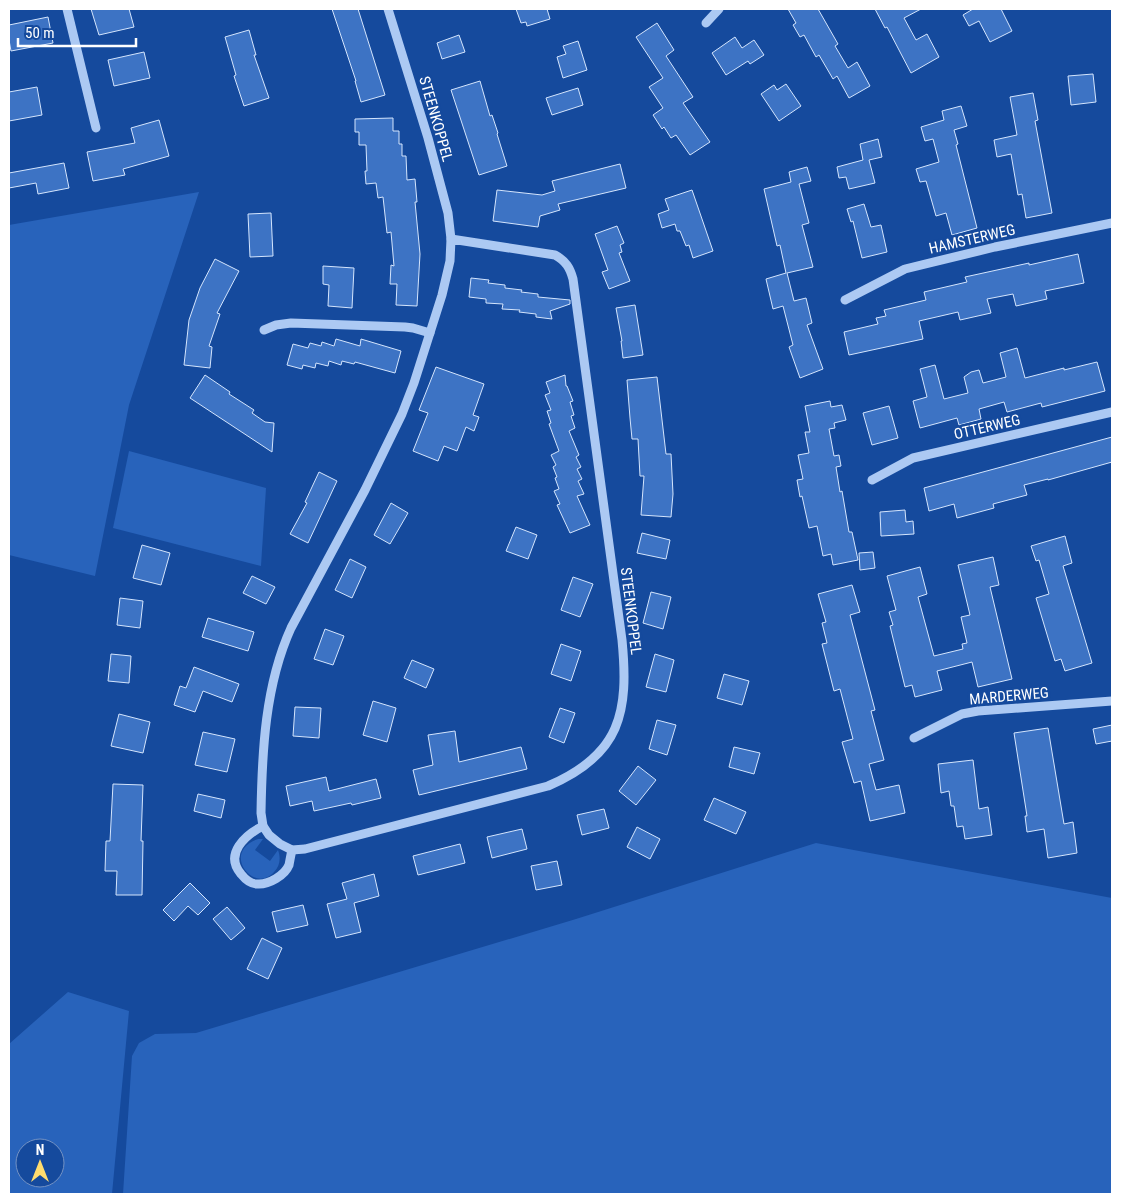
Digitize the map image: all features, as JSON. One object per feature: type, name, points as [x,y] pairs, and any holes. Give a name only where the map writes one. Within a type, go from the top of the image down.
[{"type":"street","points":[[67,9],[96,128]]},
{"type":"street","name":"STEENKOPPEL","points":[[263,826],[261,795],[269,700],[277,667],[286,640],[365,490],[402,414],[442,295],[450,262],[451,239],[448,213],[428,138],[388,9]]},
{"type":"street","points":[[706,23],[719,9]]},
{"type":"street","name":"HAMSTERWEG","points":[[845,300],[905,269],[995,247],[1112,224]]},
{"type":"street","name":"STEENKOPPEL","points":[[292,850],[305,849],[548,786],[574,774],[602,750],[613,733],[623,703],[622,640],[571,271],[562,259],[555,255],[451,239]]},
{"type":"street","points":[[264,330],[291,323],[405,326],[430,333]]},
{"type":"street","name":"OTTERWEG","points":[[872,480],[913,458],[1112,412]]},
{"type":"street","name":"MARDERWEG","points":[[914,738],[962,714],[978,711],[1112,701]]},
{"type":"street","points":[[263,826],[269,835],[280,844],[292,850],[288,865],[281,876],[269,882],[257,884],[245,879],[237,869],[234,856],[239,845],[251,832],[263,826]]},
{"type":"shaded area","points":[[199,192],[129,405],[95,576],[9,555],[9,225]]},
{"type":"shaded area","points":[[129,451],[266,488],[261,566],[113,528]]},
{"type":"shaded area","points":[[258,839],[263,839],[255,850],[270,861],[278,850],[279,853],[278,867],[266,878],[250,875],[244,869],[241,861],[242,853],[247,845]]},
{"type":"shaded area","points":[[816,843],[1112,898],[1112,1194],[123,1194],[132,1056],[139,1043],[155,1034],[196,1033],[576,919]]},
{"type":"shaded area","points":[[68,992],[129,1011],[112,1194],[9,1194],[9,1044]]},
{"type":"building","points":[[91,9],[129,9],[134,27],[99,35]]},
{"type":"building","points":[[332,9],[358,9],[385,95],[361,102]]},
{"type":"building","points":[[516,9],[547,9],[550,19],[527,26],[526,22],[521,23]]},
{"type":"building","points":[[788,9],[818,9],[838,44],[835,46],[848,68],[857,62],[870,86],[849,98],[837,76],[833,79],[819,55],[816,57],[804,35],[800,37],[793,25],[796,23]]},
{"type":"building","points":[[875,9],[921,9],[904,18],[916,40],[927,34],[939,57],[911,73],[887,27],[885,28]]},
{"type":"building","points":[[973,9],[1001,9],[1012,31],[990,42],[979,21],[969,26],[963,15]]},
{"type":"building","points":[[48,17],[53,43],[11,51],[9,25]]},
{"type":"building","points":[[657,23],[674,50],[666,56],[693,97],[683,103],[710,142],[690,155],[676,135],[671,138],[664,127],[662,129],[653,115],[663,108],[649,87],[663,78],[636,37]]},
{"type":"building","points":[[249,30],[256,55],[254,55],[269,98],[244,106],[234,76],[236,75],[225,37]]},
{"type":"building","points":[[459,35],[465,52],[442,59],[437,43]]},
{"type":"building","points":[[735,37],[742,48],[754,40],[764,55],[750,64],[748,61],[726,75],[712,53]]},
{"type":"building","points":[[578,41],[587,70],[563,78],[557,57],[566,54],[563,46]]},
{"type":"building","points":[[144,52],[150,78],[114,86],[108,60]]},
{"type":"building","points":[[1093,74],[1096,102],[1071,105],[1068,76]]},
{"type":"building","points":[[480,81],[507,166],[479,175],[451,90]]},
{"type":"building","points":[[786,84],[801,106],[779,121],[761,94],[774,85],[777,90]]},
{"type":"building","points":[[37,87],[42,115],[9,121],[9,92]]},
{"type":"building","points":[[578,88],[583,105],[552,115],[546,98]]},
{"type":"building","points":[[1033,93],[1038,120],[1035,121],[1052,213],[1026,218],[1022,194],[1018,195],[1011,154],[997,157],[994,140],[1017,135],[1010,97]]},
{"type":"building","points":[[961,106],[967,126],[954,130],[977,228],[952,235],[946,213],[936,216],[926,181],[920,182],[916,169],[939,162],[933,139],[925,141],[921,127],[944,120],[942,111]]},
{"type":"building","points":[[393,118],[393,131],[399,131],[399,144],[402,144],[402,156],[406,156],[407,180],[415,179],[417,202],[415,202],[420,254],[417,306],[396,305],[397,284],[390,284],[391,265],[394,266],[391,232],[387,233],[383,197],[378,198],[376,183],[366,184],[366,145],[359,145],[359,132],[355,132],[355,119]]},
{"type":"building","points":[[159,120],[169,156],[123,169],[125,175],[93,181],[87,152],[135,143],[131,128]]},
{"type":"building","points":[[878,139],[882,157],[869,160],[875,183],[849,189],[846,177],[839,178],[837,167],[863,160],[860,144]]},
{"type":"building","points":[[64,163],[69,188],[38,194],[36,183],[9,188],[9,173]]},
{"type":"building","points":[[620,164],[626,188],[558,204],[560,210],[540,216],[538,227],[493,221],[497,190],[542,195],[555,191],[552,181]]},
{"type":"building","points":[[807,167],[811,181],[799,184],[809,223],[802,225],[813,267],[787,273],[794,301],[806,298],[812,323],[807,325],[823,369],[800,378],[789,347],[793,345],[783,306],[773,309],[766,279],[786,273],[780,245],[777,246],[764,189],[791,182],[789,172]]},
{"type":"building","points":[[692,190],[713,251],[693,258],[689,245],[686,246],[675,224],[662,228],[658,214],[669,210],[665,199]]},
{"type":"building","points":[[864,204],[871,227],[881,225],[887,252],[862,258],[853,221],[851,222],[847,209]]},
{"type":"building","points":[[271,213],[273,256],[250,257],[248,214]]},
{"type":"building","points":[[617,226],[624,243],[620,245],[622,252],[619,253],[630,281],[609,289],[602,272],[608,270],[595,234]]},
{"type":"building","points":[[1078,254],[1084,283],[1045,291],[1047,299],[1016,306],[1013,294],[987,299],[991,313],[960,320],[958,312],[919,321],[923,339],[849,355],[844,332],[878,324],[876,318],[886,316],[884,310],[926,300],[924,292],[967,282],[965,277]]},
{"type":"building","points":[[215,259],[239,271],[217,313],[220,314],[209,346],[212,347],[210,368],[184,365],[189,320],[200,288]]},
{"type":"building","points":[[323,266],[354,268],[352,308],[328,306],[329,285],[323,284]]},
{"type":"building","points":[[471,278],[489,280],[488,283],[505,285],[505,288],[522,290],[521,292],[538,294],[538,297],[570,300],[570,304],[550,311],[552,319],[536,317],[536,314],[519,312],[520,310],[502,309],[503,304],[486,303],[486,299],[469,297]]},
{"type":"building","points":[[635,305],[643,355],[623,358],[616,308]]},
{"type":"building","points":[[336,339],[360,346],[361,339],[401,351],[395,373],[355,362],[354,364],[342,361],[341,365],[329,361],[328,366],[316,363],[315,368],[303,365],[302,369],[287,365],[293,344],[308,348],[310,343],[321,346],[322,342],[334,346]]},
{"type":"building","points":[[1017,348],[1025,378],[1097,362],[1105,391],[1042,407],[1041,403],[1007,412],[1004,402],[979,409],[981,419],[959,425],[957,418],[920,428],[913,401],[927,397],[920,369],[935,365],[944,399],[968,393],[964,377],[971,372],[979,370],[983,383],[1006,377],[1000,353]]},
{"type":"building","points":[[436,367],[484,384],[473,415],[479,417],[474,431],[466,427],[457,451],[444,446],[438,461],[413,451],[428,413],[419,410]]},
{"type":"building","points":[[205,375],[230,392],[229,394],[254,410],[252,413],[265,422],[274,423],[272,452],[190,398]]},
{"type":"building","points":[[565,375],[566,386],[573,401],[570,402],[574,415],[571,416],[575,428],[569,431],[579,455],[576,457],[581,467],[577,469],[582,479],[578,481],[584,494],[577,496],[590,525],[570,533],[557,505],[560,504],[554,491],[559,489],[553,467],[556,465],[551,455],[559,451],[549,424],[551,423],[547,411],[551,410],[545,395],[550,393],[546,382]]},
{"type":"building","points":[[657,377],[666,454],[671,454],[673,494],[671,517],[641,515],[644,476],[640,476],[638,439],[632,439],[627,380]]},
{"type":"building","points":[[830,401],[831,407],[842,405],[846,420],[834,423],[835,428],[829,429],[834,456],[839,455],[841,466],[836,467],[840,492],[842,491],[849,532],[852,532],[858,560],[833,565],[831,554],[823,556],[817,526],[809,528],[797,480],[803,479],[798,455],[809,453],[805,432],[810,432],[805,406]]},
{"type":"building","points":[[889,406],[898,438],[872,445],[863,413]]},
{"type":"building","points":[[1112,437],[1112,462],[1024,485],[1027,495],[993,504],[994,508],[957,518],[954,504],[929,511],[924,488]]},
{"type":"building","points":[[319,472],[337,481],[308,543],[290,534],[307,503],[305,502]]},
{"type":"building","points":[[391,503],[408,513],[390,544],[374,535]]},
{"type":"building","points":[[905,510],[906,522],[913,521],[914,534],[881,536],[880,512]]},
{"type":"building","points":[[516,527],[537,535],[528,559],[506,551]]},
{"type":"building","points":[[642,533],[670,540],[666,559],[637,553]]},
{"type":"building","points":[[1065,536],[1072,563],[1063,566],[1092,663],[1065,671],[1061,659],[1055,661],[1036,598],[1049,594],[1039,560],[1036,561],[1031,546]]},
{"type":"building","points":[[142,545],[170,553],[161,585],[133,578]]},
{"type":"building","points":[[873,552],[875,568],[860,570],[859,553]]},
{"type":"building","points":[[993,557],[999,585],[990,587],[1012,679],[978,687],[972,662],[937,671],[942,690],[915,697],[912,685],[905,687],[890,626],[893,625],[889,612],[896,610],[887,576],[920,567],[927,594],[918,597],[934,656],[963,649],[962,644],[967,643],[961,617],[970,615],[958,565]]},
{"type":"building","points":[[350,559],[366,567],[352,598],[335,590]]},
{"type":"building","points":[[252,576],[275,587],[266,604],[243,593]]},
{"type":"building","points":[[573,577],[593,584],[580,617],[561,610]]},
{"type":"building","points":[[852,585],[860,612],[850,615],[875,710],[871,711],[884,760],[869,764],[876,790],[899,785],[905,813],[870,821],[861,781],[854,783],[842,742],[853,739],[840,689],[834,691],[822,644],[827,643],[822,623],[826,622],[818,594]]},
{"type":"building","points":[[651,592],[671,597],[663,629],[643,623]]},
{"type":"building","points":[[120,598],[143,601],[140,628],[117,625]]},
{"type":"building","points":[[208,618],[254,632],[248,651],[202,637]]},
{"type":"building","points":[[325,629],[344,636],[333,665],[314,659]]},
{"type":"building","points":[[561,644],[581,651],[571,681],[551,674]]},
{"type":"building","points":[[111,654],[131,656],[129,683],[108,681]]},
{"type":"building","points":[[655,654],[674,660],[666,692],[646,687]]},
{"type":"building","points":[[412,660],[434,669],[426,688],[404,678]]},
{"type":"building","points":[[194,667],[239,684],[232,702],[203,691],[195,712],[174,705],[180,686],[186,688]]},
{"type":"building","points":[[724,674],[749,681],[742,705],[717,698]]},
{"type":"building","points":[[373,701],[396,708],[387,742],[363,735]]},
{"type":"building","points":[[295,707],[321,708],[319,738],[293,736]]},
{"type":"building","points":[[560,708],[575,713],[564,743],[549,737]]},
{"type":"building","points":[[119,714],[150,722],[143,753],[111,746]]},
{"type":"building","points":[[657,720],[676,725],[667,755],[649,749]]},
{"type":"building","points":[[1112,725],[1112,741],[1096,744],[1093,729]]},
{"type":"building","points":[[1048,728],[1064,824],[1073,822],[1077,853],[1048,858],[1044,829],[1027,832],[1025,816],[1027,816],[1014,733]]},
{"type":"building","points":[[455,731],[459,762],[521,747],[527,769],[419,795],[413,770],[433,765],[428,735]]},
{"type":"building","points":[[203,732],[235,739],[227,772],[195,765]]},
{"type":"building","points":[[734,747],[760,753],[754,774],[729,767]]},
{"type":"building","points":[[973,760],[979,809],[988,807],[992,835],[965,839],[963,826],[957,827],[954,806],[951,806],[949,791],[941,793],[938,764]]},
{"type":"building","points":[[638,766],[656,780],[636,805],[619,791]]},
{"type":"building","points":[[326,777],[329,791],[376,779],[381,798],[314,811],[312,801],[290,806],[286,786]]},
{"type":"building","points":[[113,784],[143,785],[142,895],[116,895],[117,871],[105,871],[106,841],[110,841]]},
{"type":"building","points":[[198,794],[225,800],[221,818],[194,811]]},
{"type":"building","points":[[714,798],[746,812],[736,834],[704,820]]},
{"type":"building","points":[[604,809],[609,828],[582,835],[577,815]]},
{"type":"building","points":[[637,827],[660,839],[650,859],[627,847]]},
{"type":"building","points":[[522,829],[527,849],[492,858],[487,837]]},
{"type":"building","points":[[460,844],[465,863],[418,875],[413,856]]},
{"type":"building","points":[[557,861],[562,885],[536,890],[531,866]]},
{"type":"building","points":[[374,874],[379,896],[354,903],[361,932],[336,938],[327,904],[347,899],[342,883]]},
{"type":"building","points":[[190,883],[210,903],[198,915],[188,906],[174,921],[163,910]]},
{"type":"building","points":[[303,905],[308,925],[277,932],[272,912]]},
{"type":"building","points":[[227,907],[245,928],[231,940],[213,919]]},
{"type":"building","points":[[262,938],[282,948],[268,979],[247,969]]}]
